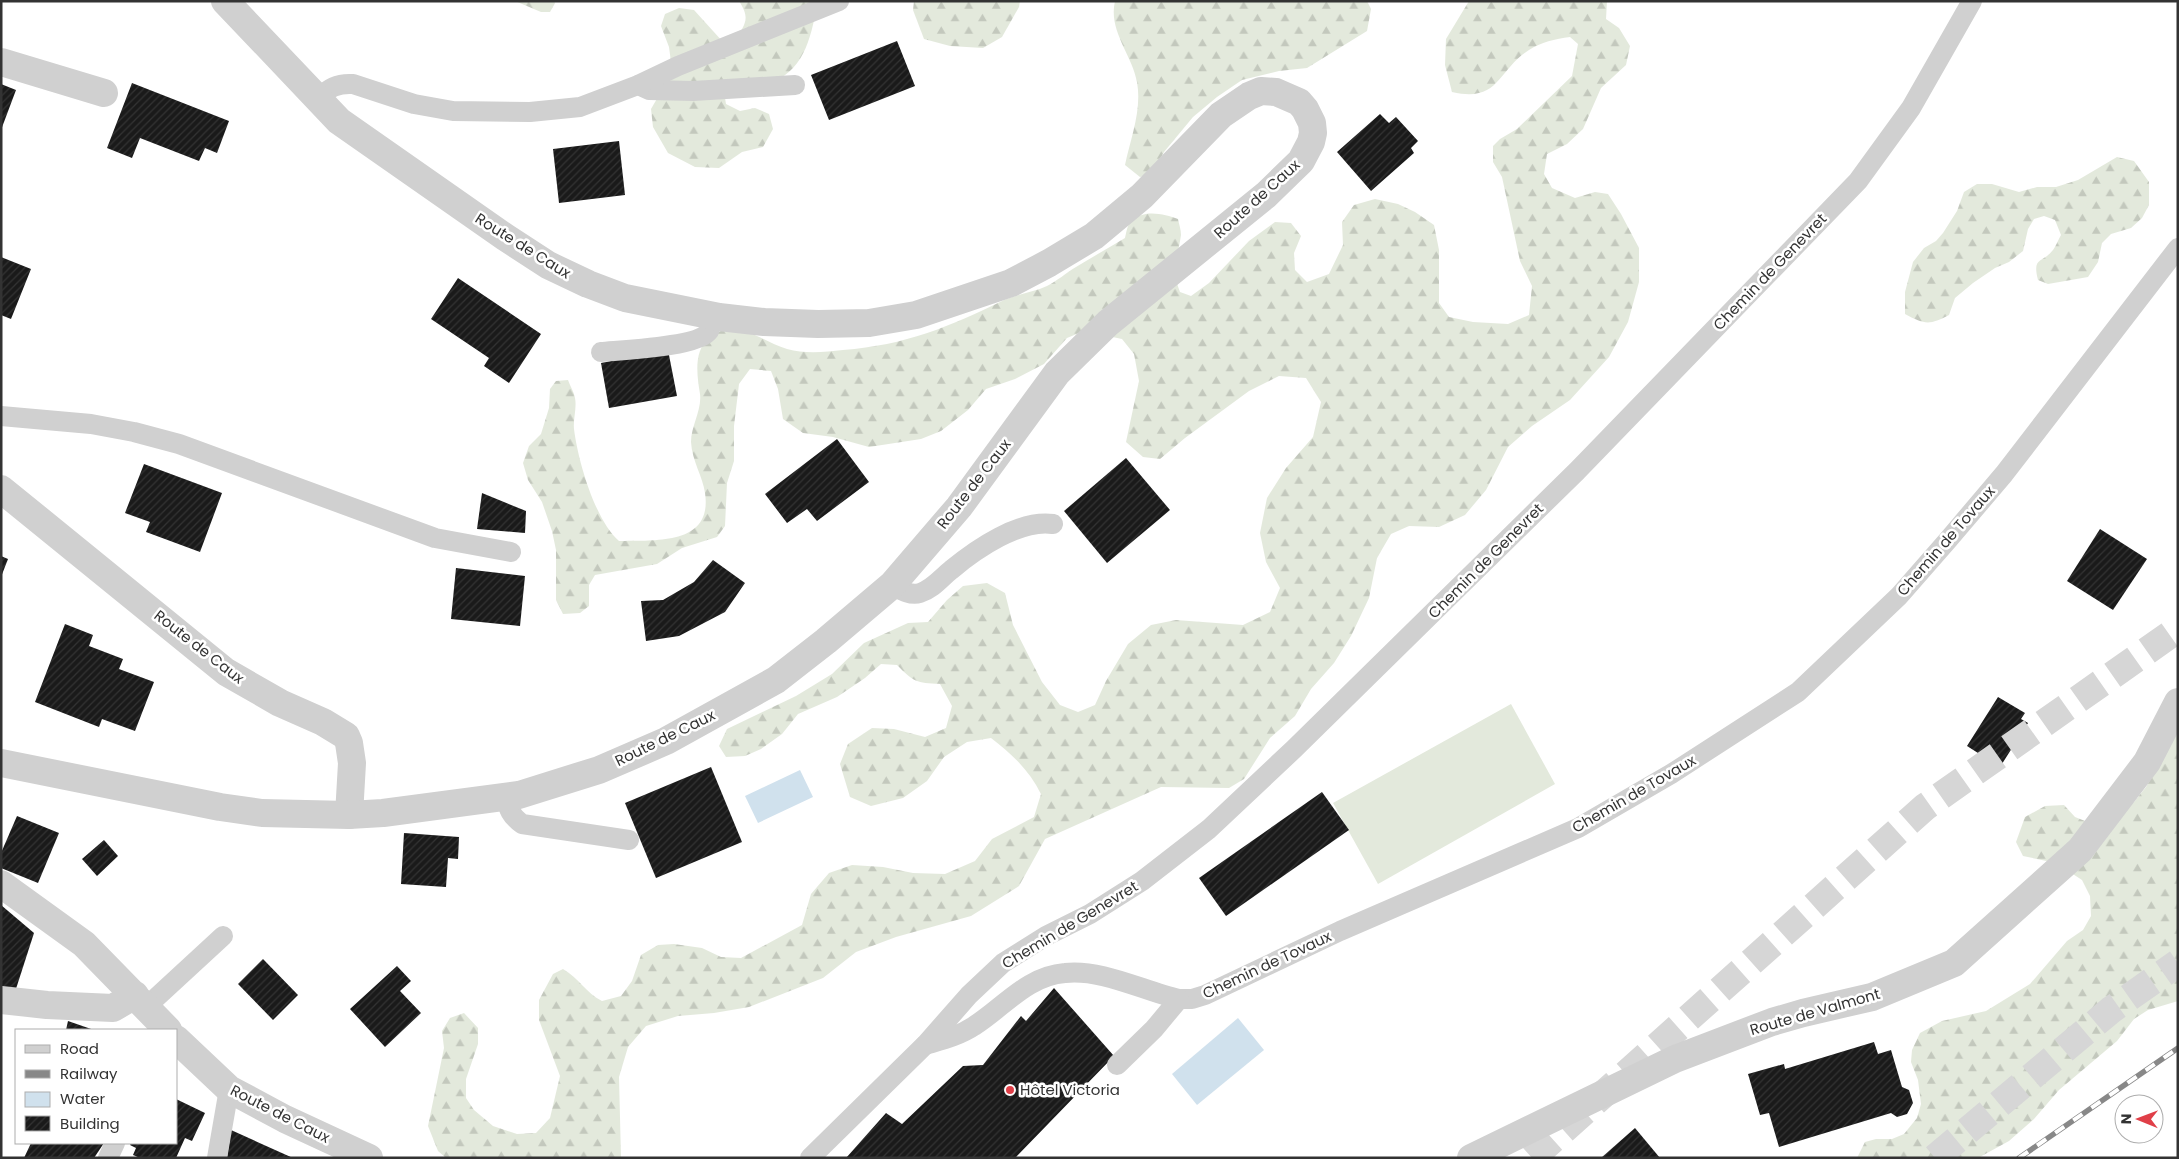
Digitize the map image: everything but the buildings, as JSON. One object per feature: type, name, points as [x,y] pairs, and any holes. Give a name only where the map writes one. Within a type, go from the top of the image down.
[{"type":"street","name":"Route de Caux","points":[[1,763],[220,807],[270,813],[349,815],[383,813],[519,795],[600,770],[666,741],[776,680],[826,642],[892,585],[958,506],[1057,373],[1108,323],[1259,201],[1302,161],[1311,142],[1313,132],[1312,123],[1299,102],[1276,92],[1261,91],[1249,96],[1222,115],[1142,196],[1094,236],[1011,283],[916,315],[869,323],[764,322],[713,316],[625,298],[588,284],[548,265],[339,121],[225,1]]},
{"type":"street","points":[[1,62],[104,93]]},
{"type":"street","name":"Route de Caux","points":[[1,489],[226,672],[280,703],[323,722],[346,736],[352,763],[349,815]]},
{"type":"street","name":"Route de Valmont","points":[[1471,1158],[1675,1060],[1772,1022],[1803,1013],[1872,998],[1954,963],[2080,850],[2147,762],[2178,702]]},
{"type":"street","name":"Route de Caux","points":[[1,884],[84,944],[166,1029]]},
{"type":"street","points":[[1,1000],[47,1005],[113,1008],[140,1001]]},
{"type":"street","name":"Route de Caux","points":[[178,1042],[229,1089],[285,1119],[369,1158]]},
{"type":"lane","points":[[318,99],[329,88],[342,84],[353,84],[433,109],[530,112],[580,107],[638,85],[678,66],[839,1]]},
{"type":"lane","name":"Chemin de Genevret","points":[[810,1158],[925,1045],[969,995],[1002,963],[1046,936],[1090,914],[1142,881],[1209,829],[1294,749],[1577,471],[1858,181],[1911,108],[1972,1]]},
{"type":"lane","points":[[638,85],[649,90],[693,90],[795,85]]},
{"type":"lane","name":"Chemin de Tovaux","points":[[925,1045],[959,1035],[990,1016],[1037,979],[1050,975],[1071,973],[1093,975],[1179,999],[1192,999],[1205,995],[1340,932],[1578,828],[1671,774],[1798,692],[1899,596],[2004,474],[2178,248]]},
{"type":"lane","points":[[601,352],[689,343],[708,332],[713,316]]},
{"type":"lane","points":[[1,416],[91,424],[170,441],[435,538],[511,552]]},
{"type":"lane","points":[[892,585],[908,594],[919,593],[931,588],[972,554],[993,541],[1026,526],[1040,522],[1053,524]]},
{"type":"lane","points":[[506,797],[508,809],[514,818],[522,824],[629,840]]},
{"type":"lane","points":[[140,1001],[223,936]]},
{"type":"lane","points":[[1117,1065],[1154,1029],[1179,999]]},
{"type":"lane","points":[[217,1158],[229,1089]]},
{"type":"lane","points":[[108,1158],[115,1144]]},
{"type":"green space","points":[[515,1],[554,1],[555,3],[550,12],[541,12]]},
{"type":"green space","points":[[739,1],[818,1],[806,48],[793,68],[784,76],[773,81],[724,92],[726,104],[740,111],[755,108],[769,114],[773,129],[763,147],[742,152],[719,168],[695,167],[668,153],[653,127],[651,109],[669,78],[671,62],[669,47],[661,26],[665,14],[679,8],[694,10],[723,42],[734,41],[744,26],[746,17]]},
{"type":"green space","points":[[914,1],[1020,1],[1019,7],[1002,37],[983,48],[950,46],[924,39],[913,10]]},
{"type":"green space","points":[[1115,1],[1367,1],[1371,9],[1367,31],[1307,68],[1279,71],[1242,80],[1217,97],[1193,117],[1164,152],[1152,174],[1140,177],[1125,165],[1137,113],[1138,92],[1134,72],[1115,22]]},
{"type":"green space","points":[[1469,1],[1607,1],[1606,19],[1619,28],[1630,46],[1626,65],[1601,88],[1583,129],[1567,144],[1547,154],[1544,174],[1552,188],[1575,198],[1595,192],[1608,194],[1621,214],[1639,248],[1639,282],[1628,322],[1609,357],[1570,400],[1532,426],[1508,447],[1486,490],[1465,515],[1439,527],[1409,526],[1391,534],[1377,558],[1369,598],[1351,636],[1334,663],[1311,689],[1295,716],[1270,738],[1244,779],[1229,788],[1161,787],[1045,839],[1019,886],[971,916],[896,937],[856,952],[823,978],[749,1007],[714,1013],[678,1016],[646,1026],[628,1047],[619,1077],[621,1158],[446,1158],[438,1151],[428,1126],[444,1048],[442,1031],[450,1018],[464,1013],[478,1028],[478,1044],[466,1079],[466,1098],[474,1110],[493,1126],[517,1134],[536,1133],[550,1118],[560,1076],[539,1020],[539,1000],[553,974],[563,969],[591,994],[602,1001],[621,996],[632,981],[641,955],[658,945],[674,944],[702,948],[721,957],[741,958],[802,925],[811,894],[829,873],[852,865],[883,867],[913,873],[945,874],[975,861],[992,839],[1034,817],[1041,794],[1031,777],[1019,763],[991,738],[967,742],[944,757],[927,781],[903,798],[871,806],[850,797],[840,764],[848,744],[872,728],[894,729],[925,737],[946,728],[952,706],[940,684],[916,680],[897,665],[881,664],[865,678],[837,697],[798,714],[782,734],[761,749],[745,756],[726,757],[719,746],[727,729],[796,696],[832,674],[864,643],[908,623],[928,622],[947,600],[963,586],[987,583],[1005,593],[1013,625],[1042,682],[1060,705],[1078,712],[1095,705],[1106,681],[1128,644],[1151,625],[1176,620],[1243,625],[1270,612],[1280,588],[1266,562],[1260,533],[1267,498],[1286,468],[1313,437],[1321,402],[1306,378],[1279,376],[1249,391],[1185,438],[1160,459],[1143,457],[1126,442],[1139,381],[1134,354],[1122,339],[1084,331],[1067,338],[1044,364],[1015,379],[986,389],[968,410],[941,431],[921,439],[869,447],[833,437],[803,433],[783,419],[778,389],[771,371],[750,369],[739,384],[734,426],[734,461],[727,483],[725,526],[717,537],[682,548],[657,564],[595,575],[589,585],[589,606],[580,613],[563,614],[556,600],[556,550],[552,531],[542,502],[528,480],[523,463],[529,446],[541,434],[549,408],[550,389],[556,381],[568,380],[574,394],[576,406],[574,429],[579,457],[589,489],[602,519],[619,541],[648,541],[678,536],[691,531],[700,523],[705,510],[704,487],[693,456],[691,442],[700,400],[697,371],[699,356],[705,342],[710,337],[720,331],[729,329],[739,330],[787,349],[801,352],[866,348],[907,339],[946,326],[1009,298],[1047,286],[1125,238],[1129,224],[1141,215],[1153,213],[1178,219],[1181,235],[1176,264],[1177,284],[1180,292],[1191,296],[1209,283],[1249,241],[1275,222],[1291,223],[1301,236],[1294,253],[1295,270],[1307,282],[1329,274],[1343,245],[1342,222],[1354,205],[1375,199],[1398,204],[1415,212],[1434,225],[1439,250],[1439,303],[1449,317],[1473,322],[1508,324],[1529,315],[1532,286],[1520,261],[1502,177],[1493,162],[1493,146],[1500,139],[1517,129],[1572,76],[1578,44],[1570,37],[1543,43],[1518,58],[1489,89],[1480,93],[1468,94],[1452,92],[1445,65],[1446,39]]},
{"type":"green space","points":[[2117,157],[2134,161],[2149,182],[2149,205],[2142,218],[2131,228],[2111,234],[2102,243],[2098,262],[2088,277],[2048,284],[2038,280],[2037,264],[2053,250],[2061,235],[2055,220],[2044,216],[2034,219],[2028,229],[2023,251],[2009,262],[1995,268],[1973,283],[1955,298],[1949,315],[1937,321],[1923,322],[1905,314],[1905,292],[1913,262],[1924,248],[1936,241],[1943,233],[1957,211],[1964,192],[1977,184],[1992,184],[2019,192],[2037,187],[2056,187],[2078,180]]},
{"type":"green space","points":[[1511,704],[1555,784],[1378,884],[1333,803]]},
{"type":"green space","points":[[2178,730],[2178,1001],[2148,1010],[2134,1019],[2117,1041],[2059,1090],[2034,1119],[2009,1141],[1978,1158],[1857,1158],[1865,1142],[1876,1139],[1892,1139],[1904,1134],[1917,1118],[1921,1104],[1918,1080],[1911,1062],[1912,1050],[1920,1033],[1942,1021],[1986,1011],[2030,984],[2067,941],[2083,930],[2091,916],[2090,896],[2082,880],[2056,863],[2023,856],[2016,842],[2025,817],[2045,806],[2064,805],[2075,817],[2085,821],[2134,802],[2146,787]]},
{"type":"water","points":[[800,770],[813,797],[758,823],[745,796]]},
{"type":"water","points":[[1238,1018],[1264,1050],[1197,1105],[1172,1074]]},
{"type":"tunnel","points":[[1532,1158],[1925,807],[2178,629]]},
{"type":"tunnel","points":[[1935,1158],[2111,1010],[2178,963]]},
{"type":"railway","points":[[2019,1158],[2178,1048]]},
{"type":"place","name":"Hôtel Victoria","points":[[1010,1090]]}]
